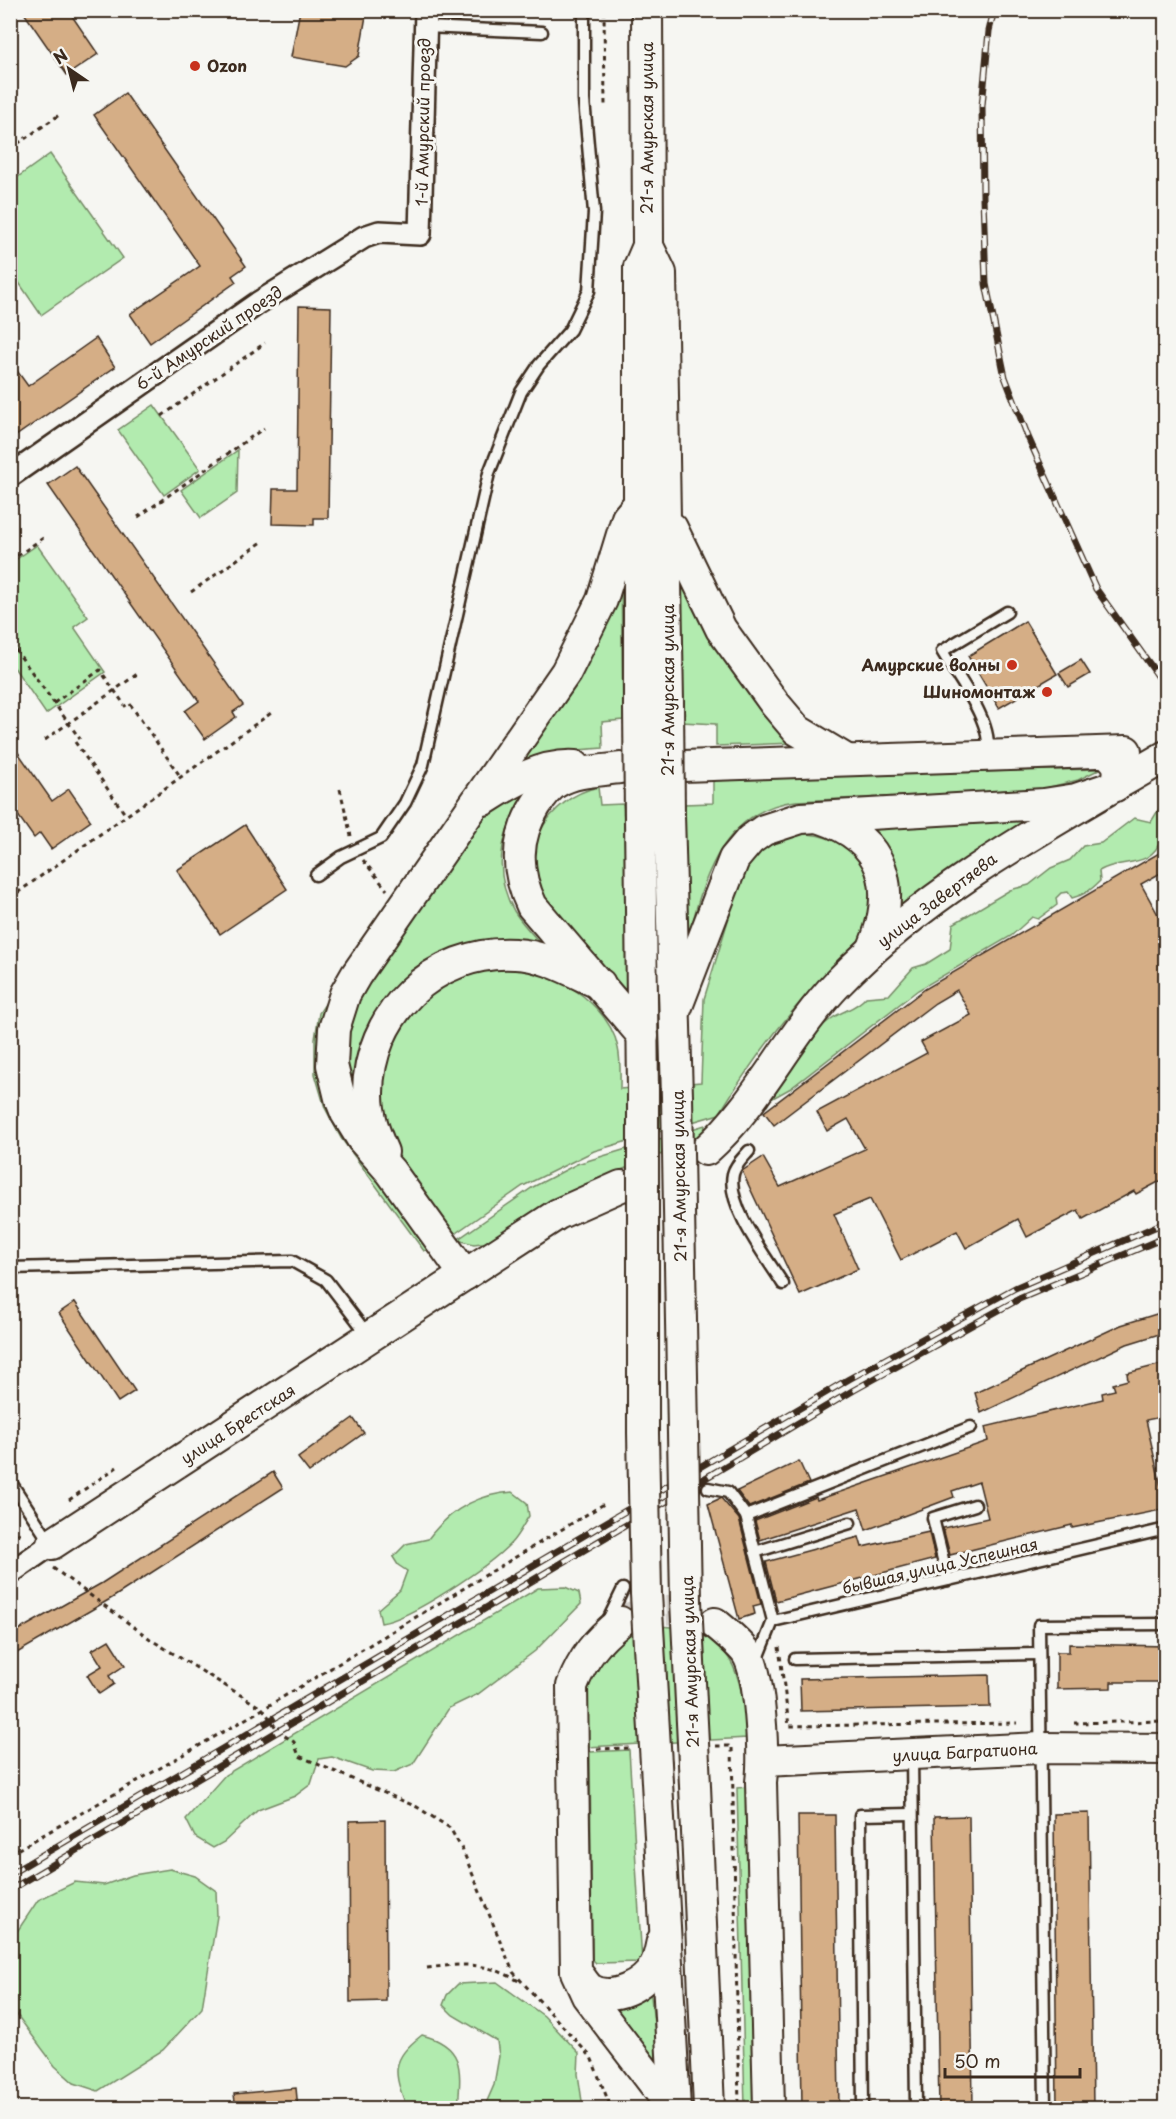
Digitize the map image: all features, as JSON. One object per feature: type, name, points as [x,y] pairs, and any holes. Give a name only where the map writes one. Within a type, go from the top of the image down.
[{"type":"main road","name":"21-я Амурская улица","points":[[647,10],[648,246],[661,273],[652,510],[639,707],[643,1036],[643,1444],[646,1594],[675,2109]]},
{"type":"main road","name":"21-я Амурская улица","points":[[652,510],[668,703],[686,1589],[705,1755],[709,2109]]},
{"type":"main road","points":[[621,1186],[558,1214],[465,1275],[391,1172],[362,1139],[346,1113],[332,1065],[334,1029],[345,994],[471,809],[542,710],[579,651],[602,600],[627,518],[652,510],[721,629],[775,704],[797,730],[849,762]]},
{"type":"main road","points":[[683,766],[1107,753],[1166,748]]},
{"type":"main road","points":[[676,1009],[734,859],[750,840],[764,830],[787,821],[818,817],[1044,804],[1076,799],[1115,786],[1119,769],[1116,760],[1107,753]]},
{"type":"main road","name":"улица Завертяева","points":[[706,1150],[729,1130],[819,1004],[873,948],[966,875],[1166,756]]},
{"type":"main road","points":[[471,809],[495,792],[538,772],[564,765],[609,770],[567,777],[546,791],[529,817],[518,855],[524,886],[532,906],[544,923],[600,984],[643,1036]]},
{"type":"main road","points":[[818,817],[849,831],[873,855],[880,868],[887,896],[880,930],[873,948]]},
{"type":"main road","points":[[391,1172],[372,1124],[368,1087],[380,1033],[394,1010],[411,992],[448,965],[494,954],[517,954],[544,959],[600,984]]},
{"type":"main road","name":"улица Брестская","points":[[51,1555],[465,1275]]},
{"type":"main road","points":[[715,1623],[747,1653],[754,1670],[764,1761],[761,1782],[769,2109]]},
{"type":"main road","points":[[609,1630],[584,1656],[572,1686],[576,1972],[587,1996],[668,2102],[670,2109]]},
{"type":"main road","name":"улица Багратиона","points":[[764,1761],[912,1754],[1041,1736],[1166,1749]]},
{"type":"main road","points":[[576,1972],[589,1988],[598,1992],[612,1994],[627,1990],[644,1980],[655,1965],[665,1932]]},
{"type":"street","name":"1-й Амурский проезд","points":[[420,234],[426,19]]},
{"type":"street","name":"6-й Амурский проезд","points":[[10,476],[258,303],[364,237],[379,232],[420,234]]},
{"type":"street","name":"улица Брестская","points":[[10,1573],[51,1555]]},
{"type":"lane","points":[[316,874],[355,850],[381,838],[415,784],[423,765],[489,473],[498,446],[521,392],[539,365],[570,330],[589,291],[594,212],[584,100],[584,10]]},
{"type":"lane","points":[[426,19],[542,32]]},
{"type":"lane","points":[[986,757],[990,744],[987,727],[942,651],[1007,612]]},
{"type":"lane","points":[[749,1151],[733,1173],[732,1187],[743,1220],[783,1284]]},
{"type":"lane","points":[[10,1268],[292,1261],[326,1280],[370,1338]]},
{"type":"lane","points":[[746,1516],[971,1427]]},
{"type":"lane","points":[[12,1487],[51,1555]]},
{"type":"lane","points":[[708,1488],[728,1492],[746,1516],[773,1621],[754,1670]]},
{"type":"lane","points":[[948,1580],[933,1518],[975,1505]]},
{"type":"lane","points":[[755,1552],[850,1523]]},
{"type":"lane","name":"бывшая улица Успешная","points":[[773,1621],[1166,1529]]},
{"type":"lane","points":[[609,1630],[623,1589]]},
{"type":"lane","points":[[1045,2109],[1039,1625],[1166,1624]]},
{"type":"lane","points":[[795,1659],[1040,1654]]},
{"type":"lane","points":[[912,1754],[916,2109]]},
{"type":"lane","points":[[863,2109],[860,1815],[912,1814]]},
{"type":"path","points":[[604,10],[605,106]]},
{"type":"path","points":[[10,149],[59,115]]},
{"type":"path","points":[[162,416],[265,343]]},
{"type":"path","points":[[138,517],[264,428]]},
{"type":"path","points":[[10,561],[46,536]]},
{"type":"path","points":[[191,592],[262,542]]},
{"type":"path","points":[[10,642],[80,739]]},
{"type":"path","points":[[54,703],[100,670],[126,707]]},
{"type":"path","points":[[45,740],[140,672]]},
{"type":"path","points":[[130,704],[180,776]]},
{"type":"path","points":[[10,898],[125,814],[274,711]]},
{"type":"path","points":[[75,742],[125,814]]},
{"type":"path","points":[[340,789],[355,850]]},
{"type":"path","points":[[374,873],[387,890]]},
{"type":"path","points":[[69,1500],[117,1467]]},
{"type":"path","points":[[10,1854],[263,1710],[604,1504]]},
{"type":"path","points":[[10,1539],[20,1533]]},
{"type":"path","points":[[51,1555],[153,1641],[263,1710],[279,1732],[294,1742],[299,1756],[417,1807],[450,1828],[463,1851],[513,1972],[591,2057],[611,2109]]},
{"type":"path","points":[[773,1621],[779,1647],[789,1726],[1041,1736],[1166,1721]]},
{"type":"path","points":[[705,1755],[732,1746],[739,2109]]},
{"type":"path","points":[[427,1968],[474,1964],[500,1970],[526,1986]]},
{"type":"green space","points":[[50,154],[123,258],[41,315],[11,271],[11,182]]},
{"type":"green space","points":[[154,405],[200,469],[164,495],[118,430]]},
{"type":"green space","points":[[238,450],[237,493],[201,518],[181,490]]},
{"type":"green space","points":[[37,545],[88,617],[74,627],[105,672],[46,714],[11,663],[11,563]]},
{"type":"green space","points":[[680,579],[794,743],[716,746],[716,724],[682,722]]},
{"type":"green space","points":[[621,581],[623,720],[602,722],[603,748],[551,752],[521,761]]},
{"type":"green space","points":[[1100,769],[1078,780],[1038,790],[796,801],[772,807],[752,817],[722,848],[702,889],[690,934],[687,934],[683,804],[713,803],[713,778]]},
{"type":"green space","points":[[598,787],[600,805],[623,804],[630,984],[627,992],[546,899],[537,881],[533,863],[535,846],[541,830],[551,815],[580,793]]},
{"type":"green space","points":[[529,788],[512,816],[506,832],[501,863],[507,895],[514,911],[544,947],[423,972],[357,1115],[344,1079],[347,1014],[483,814]]},
{"type":"green space","points":[[1165,799],[1165,835],[1151,855],[1135,862],[1099,871],[1100,881],[1080,895],[1072,898],[1068,892],[1061,893],[1056,898],[1057,905],[1038,919],[1032,917],[1011,936],[918,990],[791,1088],[771,1099],[767,1106],[762,1106],[793,1060],[820,1028],[866,997],[889,995],[913,968],[926,964],[950,949],[953,924],[1010,890],[1029,885],[1051,868],[1070,860],[1083,846],[1101,843],[1134,818],[1151,822]]},
{"type":"green space","points":[[1038,820],[897,918],[863,827]]},
{"type":"green space","points":[[794,834],[816,835],[835,841],[850,851],[862,865],[869,881],[872,899],[869,919],[860,939],[801,1000],[766,1044],[719,1114],[594,1151],[523,1186],[453,1235],[398,1157],[380,1099],[381,1082],[392,1039],[409,1015],[429,996],[453,981],[478,972],[505,969],[532,971],[558,980],[583,996],[605,1019],[618,1048],[620,1089],[701,1082],[704,999],[741,878],[757,853],[768,844]]},
{"type":"green space","points":[[329,998],[323,1040],[428,1249],[424,1251],[341,1138],[325,1108],[315,1074],[315,1039],[319,1013]]},
{"type":"green space","points":[[705,1125],[704,1134],[698,1140],[585,1184],[490,1242],[474,1244],[457,1240],[533,1187],[577,1164]]},
{"type":"green space","points":[[513,1492],[527,1503],[529,1516],[511,1543],[486,1565],[430,1602],[381,1623],[378,1609],[400,1590],[407,1571],[398,1565],[393,1557],[406,1544],[428,1539],[445,1520],[476,1500]]},
{"type":"green space","points":[[565,1587],[579,1593],[581,1604],[535,1651],[478,1694],[449,1708],[413,1764],[394,1772],[372,1771],[332,1757],[319,1759],[311,1784],[295,1796],[258,1810],[224,1842],[213,1848],[195,1837],[186,1819],[225,1775],[538,1588]]},
{"type":"green space","points":[[655,1626],[681,1628],[702,1635],[718,1645],[729,1658],[737,1674],[742,1693],[747,1738],[587,1747],[583,1701],[589,1671],[629,1632]]},
{"type":"green space","points":[[629,1750],[642,1962],[596,1963],[592,1959],[590,1752]]},
{"type":"green space","points":[[747,1787],[757,2108],[745,2108],[737,1788]]},
{"type":"green space","points":[[170,1869],[195,1876],[216,1891],[217,1916],[202,2008],[163,2050],[98,2091],[74,2083],[55,2066],[11,2007],[11,1958],[16,1933],[38,1900],[75,1882],[104,1885],[133,1875]]},
{"type":"green space","points":[[497,1982],[544,2016],[579,2053],[578,2074],[583,2108],[484,2108],[494,2085],[499,2056],[497,2041],[453,2015],[443,2005],[447,1995],[458,1984]]},
{"type":"green space","points":[[650,1988],[659,2068],[609,2004]]},
{"type":"green space","points":[[422,2035],[446,2046],[457,2061],[460,2082],[458,2108],[407,2108],[399,2085],[397,2067],[404,2052]]},
{"type":"building","points":[[22,10],[68,10],[98,54],[67,75]]},
{"type":"building","points":[[300,10],[367,10],[359,56],[345,66],[291,57]]},
{"type":"building","points":[[125,93],[246,266],[232,276],[236,282],[150,343],[130,314],[200,266],[94,115]]},
{"type":"building","points":[[299,306],[331,307],[328,518],[314,518],[314,525],[272,524],[273,489],[297,489]]},
{"type":"building","points":[[96,338],[115,367],[10,440],[10,361],[28,386]]},
{"type":"building","points":[[75,466],[243,705],[233,712],[236,717],[205,739],[185,711],[199,701],[48,485]]},
{"type":"building","name":"Амурские волны","points":[[1025,621],[1057,674],[999,708],[968,656]]},
{"type":"building","points":[[1081,660],[1090,674],[1068,687],[1059,673]]},
{"type":"building","points":[[10,741],[52,801],[69,789],[91,821],[51,849],[40,833],[34,838],[10,804]]},
{"type":"building","points":[[245,825],[287,889],[220,934],[177,870]]},
{"type":"building","points":[[1166,849],[1166,870],[1141,884],[1166,929],[1166,1178],[1136,1194],[1134,1191],[1083,1219],[1078,1210],[1027,1237],[1018,1219],[966,1248],[957,1231],[901,1260],[870,1199],[834,1214],[858,1269],[800,1295],[742,1171],[763,1157],[780,1187],[865,1149],[848,1119],[827,1131],[817,1112],[927,1053],[921,1042],[971,1015],[957,990],[935,1003],[774,1125],[764,1112],[925,989]]},
{"type":"building","points":[[75,1302],[135,1391],[118,1402],[59,1313]]},
{"type":"building","points":[[1166,1311],[1166,1332],[1127,1344],[981,1413],[975,1393],[1121,1325]]},
{"type":"building","points":[[1166,1363],[1166,1416],[1146,1420],[1166,1509],[1072,1528],[1072,1525],[950,1555],[943,1528],[988,1518],[979,1482],[952,1491],[954,1497],[866,1530],[859,1508],[760,1540],[755,1521],[816,1497],[817,1500],[988,1441],[985,1427],[1103,1399],[1102,1393],[1115,1390],[1113,1384],[1128,1380],[1127,1373]]},
{"type":"building","points":[[353,1418],[364,1433],[309,1472],[298,1458]]},
{"type":"building","points":[[799,1461],[809,1483],[749,1507],[737,1491]]},
{"type":"building","points":[[273,1472],[283,1488],[112,1598],[10,1657],[10,1635],[102,1583]]},
{"type":"building","points":[[721,1498],[739,1519],[761,1604],[753,1606],[755,1614],[739,1619],[708,1504]]},
{"type":"building","points":[[929,1532],[935,1559],[776,1601],[766,1562],[859,1537],[862,1547]]},
{"type":"building","points":[[109,1640],[125,1665],[109,1676],[114,1684],[99,1694],[87,1675],[102,1666],[92,1650]]},
{"type":"building","points":[[1069,1644],[1166,1646],[1166,1682],[1111,1682],[1111,1688],[1057,1689],[1057,1652],[1069,1652]]},
{"type":"building","points":[[989,1675],[990,1707],[801,1711],[800,1679]]},
{"type":"building","points":[[1089,1813],[1093,2109],[1057,2109],[1054,1814]]},
{"type":"building","points":[[798,1815],[835,1815],[839,2109],[802,2109]]},
{"type":"building","points":[[969,1816],[973,2109],[939,2109],[934,1817]]},
{"type":"building","points":[[385,1820],[386,2001],[350,2002],[349,1821]]},
{"type":"building","points":[[296,2088],[298,2109],[236,2109],[234,2094]]},
{"type":"tunnel","points":[[623,1620],[644,1613],[666,1610],[689,1612],[710,1620]]},
{"type":"railway","points":[[994,10],[989,31],[982,106],[983,198],[986,284],[1005,377],[1028,437],[1096,589],[1166,687]]},
{"type":"railway","points":[[10,1874],[849,1379],[1015,1288],[1166,1222]]},
{"type":"railway","points":[[10,1890],[854,1390],[1019,1299],[1166,1237]]},
{"type":"place","name":"Ozon","points":[[195,66]]},
{"type":"place","name":"Амурские волны","points":[[1012,665]]},
{"type":"place","name":"Шиномонтаж","points":[[1047,692]]}]
